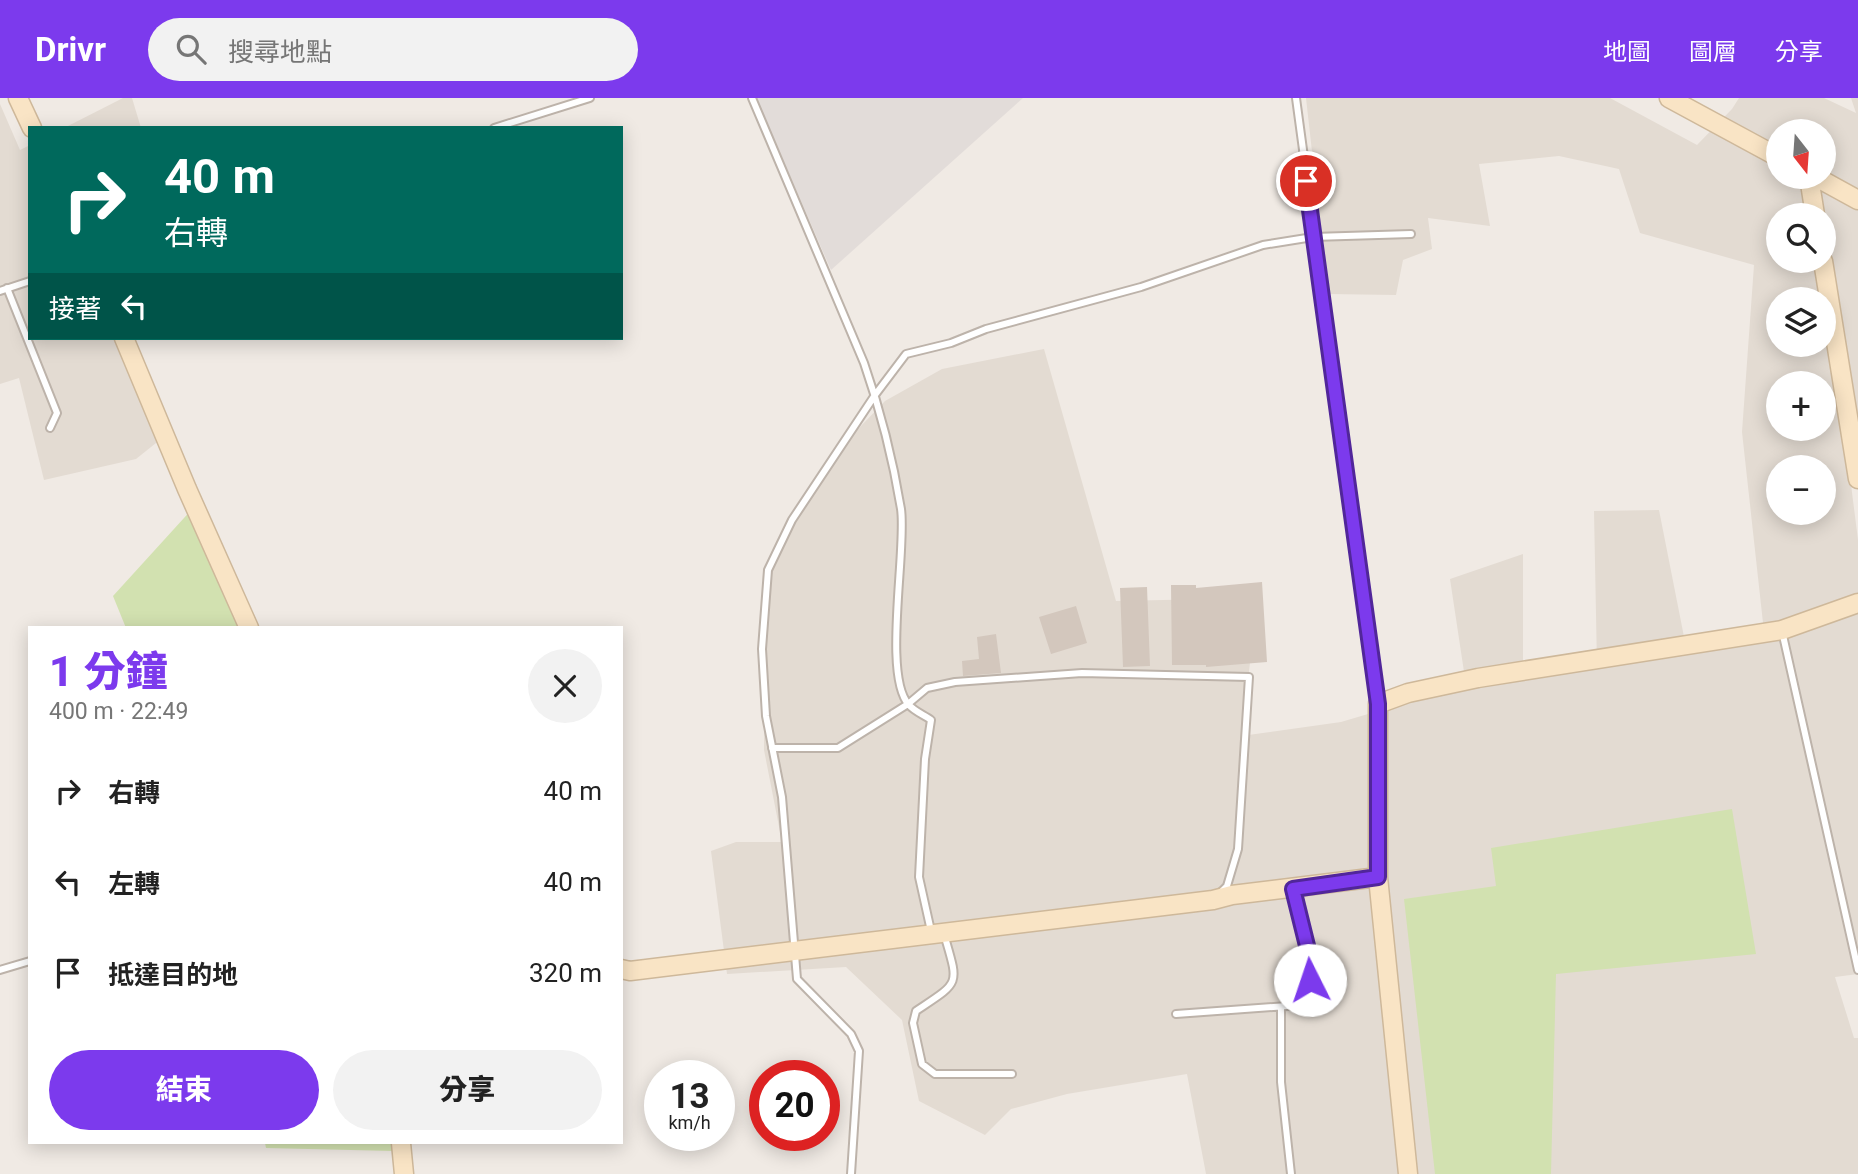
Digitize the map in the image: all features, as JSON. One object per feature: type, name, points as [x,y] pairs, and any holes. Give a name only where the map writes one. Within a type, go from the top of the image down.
[{"type":"street","points":[[18,98],[31,126]]},
{"type":"street","points":[[1669,98],[1766,151]]},
{"type":"street","points":[[1836,188],[1858,200]]},
{"type":"street","points":[[1825,273],[1858,479]]},
{"type":"street","points":[[125,340],[248,626]]},
{"type":"street","points":[[1408,1174],[1378,877],[1378,704],[1408,693],[1478,678],[1782,630],[1858,603]]},
{"type":"street","points":[[623,969],[678,966],[1378,877]]},
{"type":"street","points":[[401,1144],[404,1174]]},
{"type":"lane","points":[[500,126],[590,98]]},
{"type":"lane","points":[[752,98],[836,294],[875,395],[901,512],[896,607],[899,678],[908,704],[931,720],[925,759],[919,877],[937,933],[955,973],[949,989],[916,1011],[913,1023],[922,1063],[935,1074],[1012,1074]]},
{"type":"lane","points":[[1296,98],[1378,704]]},
{"type":"lane","points":[[851,1174],[859,1051],[851,1034],[797,979],[782,797],[766,716],[762,649],[768,570],[792,520],[875,395],[906,354],[951,343],[986,329],[1141,287],[1263,246],[1313,237],[1411,234]]},
{"type":"lane","points":[[28,282],[4,289],[57,413],[50,428]]},
{"type":"lane","points":[[1782,630],[1858,970]]},
{"type":"lane","points":[[772,748],[838,748],[908,704],[927,688],[955,682],[1082,673],[1249,677],[1238,849],[1227,886],[1213,900]]},
{"type":"lane","points":[[1176,1014],[1301,1005],[1308,995],[1312,966],[1293,889]]},
{"type":"lane","points":[[0,970],[28,962]]},
{"type":"lane","points":[[1281,1007],[1281,1082],[1291,1174]]},
{"type":"shaded area","points":[[123,98],[132,98],[140,126],[68,126]]},
{"type":"shaded area","points":[[756,98],[1023,98],[831,270]]},
{"type":"shaded area","points":[[1306,98],[1610,98],[1697,145],[1732,109],[1739,98],[1824,98],[1856,113],[1851,98],[1858,98],[1858,412],[1842,413],[1858,540],[1858,974],[1835,977],[1854,1038],[1858,1038],[1858,1174],[1206,1174],[1187,1074],[1067,1094],[1011,1109],[985,1135],[919,1101],[902,1020],[846,967],[727,974],[711,851],[736,842],[782,842],[764,750],[765,570],[836,452],[885,401],[942,369],[1044,349],[1116,601],[1258,598],[1241,736],[1341,722],[1466,685],[1450,579],[1523,554],[1523,676],[1597,666],[1594,511],[1659,510],[1687,652],[1764,632],[1742,432],[1754,265],[1640,233],[1619,169],[1559,156],[1479,164],[1490,226],[1428,218],[1432,249],[1403,260],[1396,295],[1328,294]]},
{"type":"shaded area","points":[[0,104],[20,150],[28,146],[28,340],[121,340],[161,439],[136,459],[44,480],[19,378],[0,384]]},
{"type":"green space","points":[[194,507],[253,626],[125,626],[113,596]]},
{"type":"green space","points":[[1732,809],[1756,954],[1556,974],[1551,1174],[1435,1174],[1404,899],[1496,886],[1491,848]]},
{"type":"green space","points":[[265,1144],[394,1144],[393,1151],[266,1148]]},
{"type":"building","points":[[1262,582],[1267,662],[1206,667],[1172,665],[1171,585],[1196,585],[1196,588]]},
{"type":"building","points":[[1147,587],[1150,666],[1123,667],[1120,588]]},
{"type":"building","points":[[1076,606],[1087,643],[1051,654],[1039,617]]},
{"type":"building","points":[[996,634],[1001,673],[963,676],[962,661],[979,659],[977,637]]},
{"type":"route","points":[[1306,181],[1378,704],[1378,877],[1293,889],[1312,966],[1310,980]]}]
